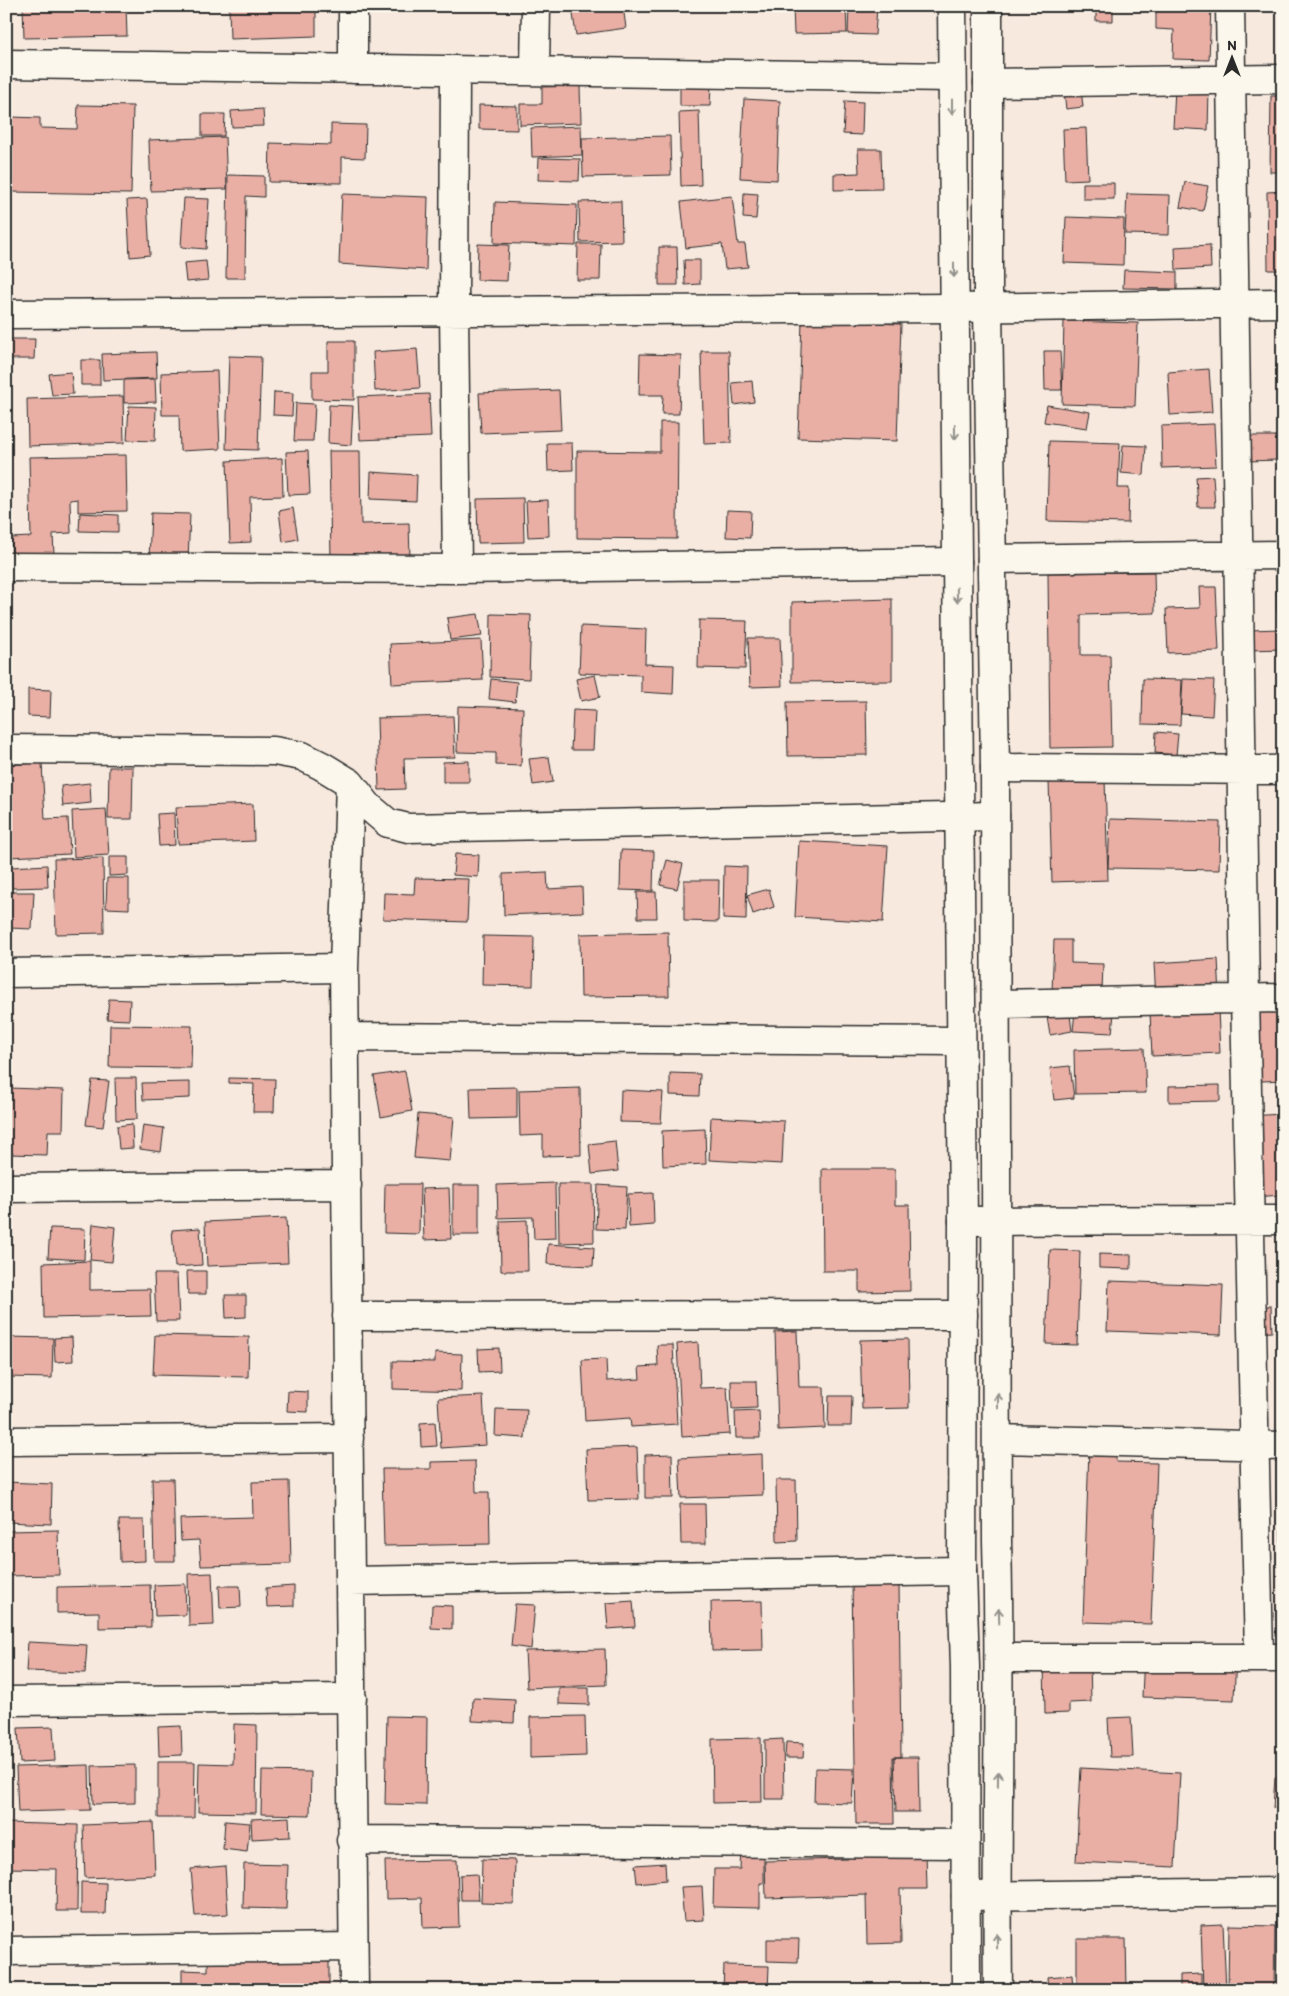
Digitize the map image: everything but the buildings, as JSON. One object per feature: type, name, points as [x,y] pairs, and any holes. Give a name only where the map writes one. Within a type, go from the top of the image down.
[{"type":"street","points":[[353,6],[353,69]]},
{"type":"street","points":[[535,71],[536,6]]},
{"type":"street","points":[[952,6],[963,1221],[962,1572],[965,1667],[966,1990]]},
{"type":"street","points":[[988,6],[988,308],[995,768],[997,1541],[1000,1658],[997,1896],[998,1990]]},
{"type":"street","points":[[1000,1658],[1271,1657],[1256,1445],[1250,1220],[1230,6]]},
{"type":"street","points":[[6,64],[952,77]]},
{"type":"street","points":[[455,70],[454,311],[457,569]]},
{"type":"street","points":[[988,83],[1283,79]]},
{"type":"street","points":[[6,314],[988,308],[1283,303]]},
{"type":"street","points":[[992,559],[1283,556]]},
{"type":"street","points":[[6,567],[457,569],[956,562]]},
{"type":"street","points":[[6,749],[274,751],[302,756],[350,783],[368,806],[388,823],[408,828],[995,816]]},
{"type":"street","points":[[995,768],[1283,770]]},
{"type":"street","points":[[350,783],[344,968],[350,1438],[351,1840],[354,1990]]},
{"type":"street","points":[[6,973],[344,968]]},
{"type":"street","points":[[996,1004],[1283,998]]},
{"type":"street","points":[[346,1037],[960,1041]]},
{"type":"street","points":[[6,1188],[347,1186]]},
{"type":"street","points":[[963,1221],[1283,1220]]},
{"type":"street","points":[[347,1316],[963,1315]]},
{"type":"street","points":[[6,1440],[350,1438]]},
{"type":"street","points":[[998,1439],[1283,1446]]},
{"type":"street","points":[[349,1581],[962,1572]]},
{"type":"street","points":[[6,1701],[352,1698]]},
{"type":"street","points":[[351,1840],[965,1844]]},
{"type":"street","points":[[966,1896],[1283,1892]]},
{"type":"street","points":[[6,1951],[353,1948]]}]
